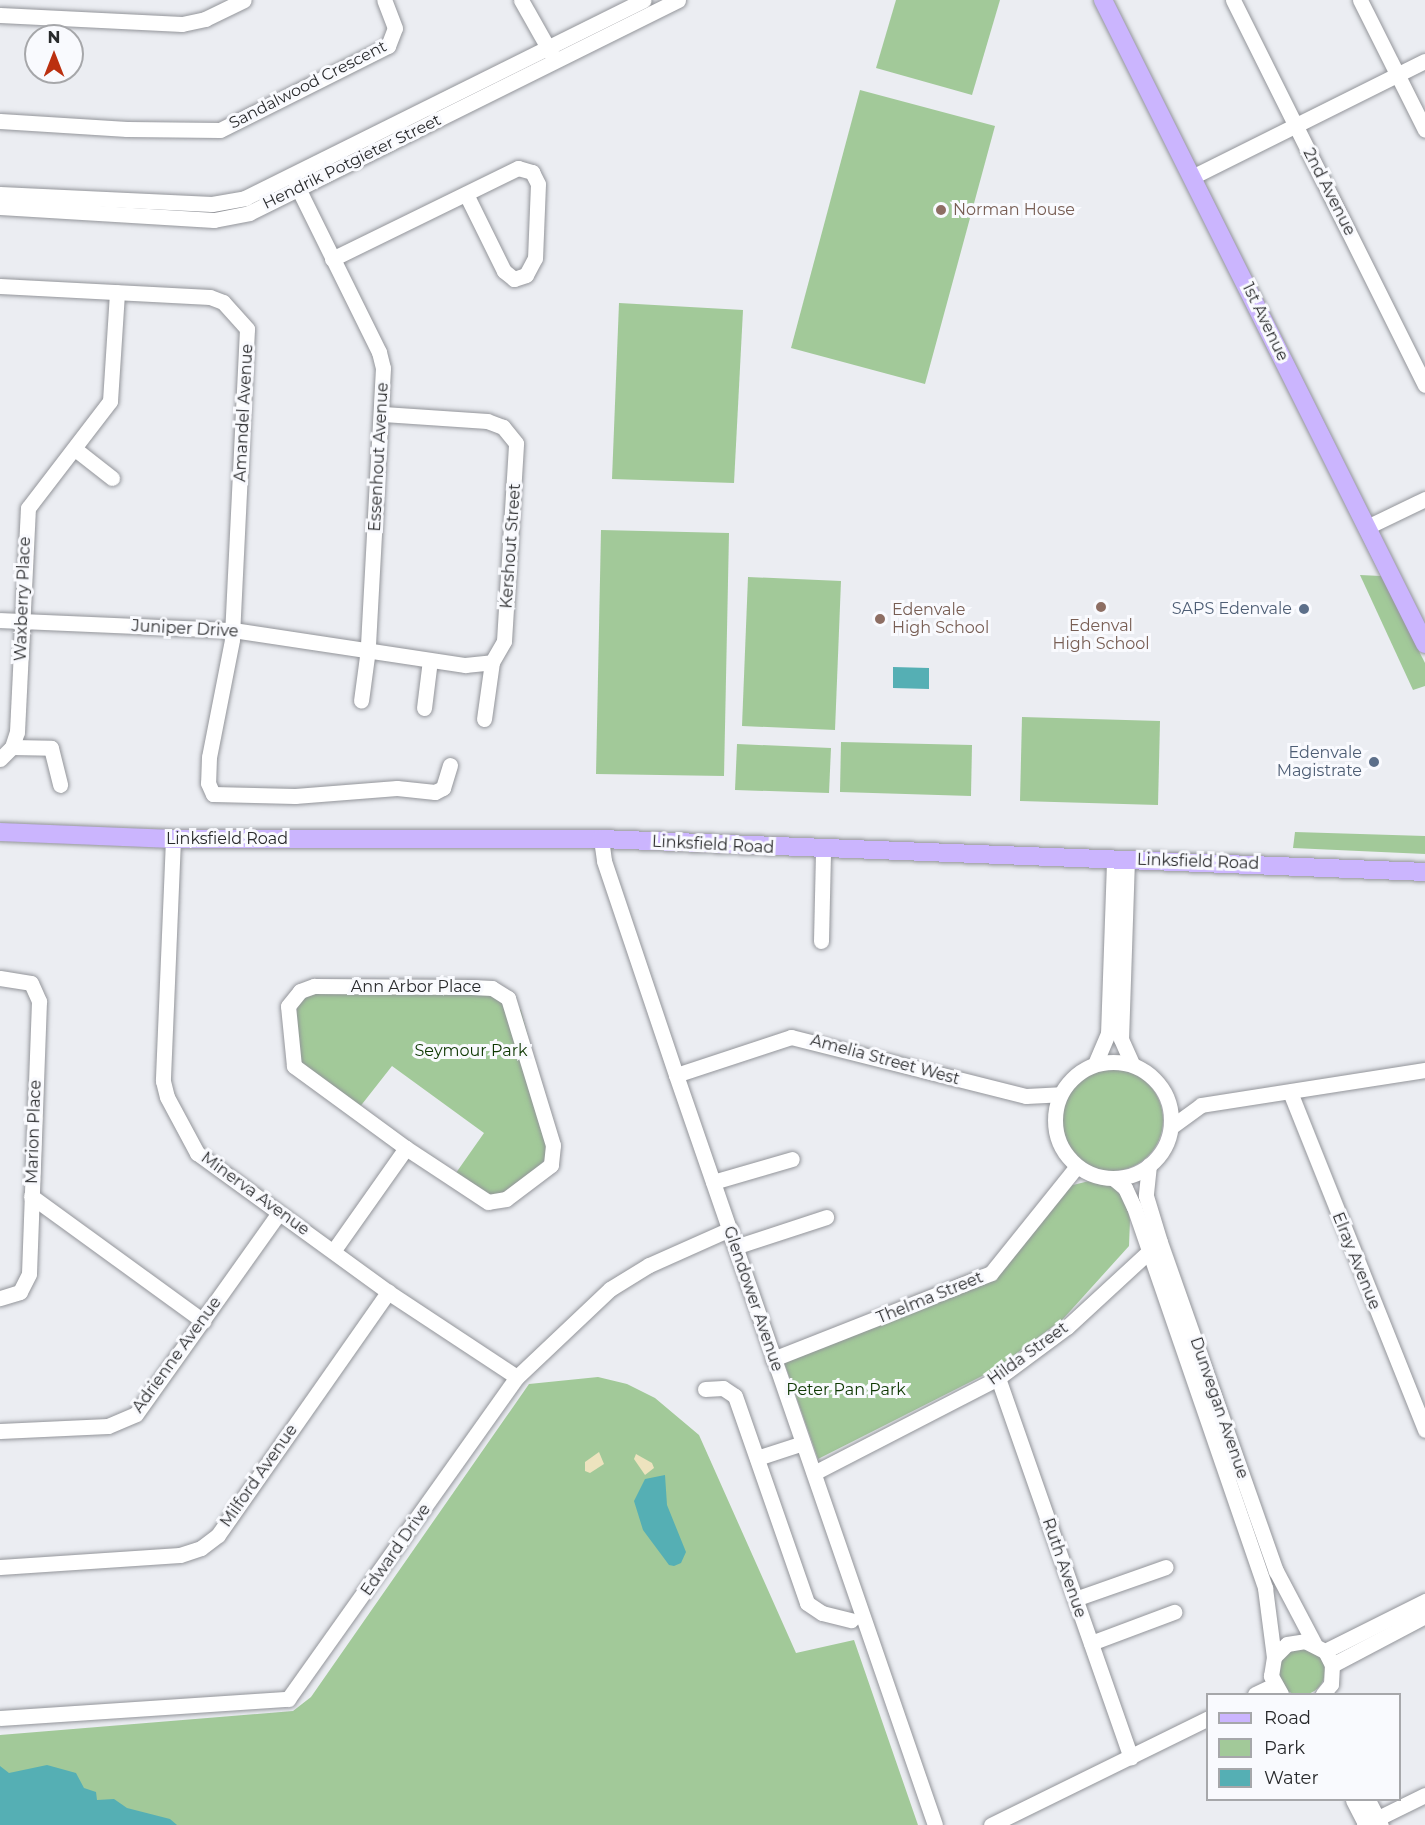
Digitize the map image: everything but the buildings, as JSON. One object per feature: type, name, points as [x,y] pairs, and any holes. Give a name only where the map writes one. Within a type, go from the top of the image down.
[{"type":"main road","name":"1st Avenue","points":[[1103,0],[1425,644]]},
{"type":"main road","name":"Linksfield Road","points":[[0,832],[173,839],[601,839],[823,850],[1120,859],[1425,872]]},
{"type":"street","points":[[0,15],[182,24],[205,19],[244,0]]},
{"type":"street","name":"Sandalwood Crescent","points":[[0,121],[161,131],[220,130],[388,46],[395,28],[384,0]]},
{"type":"street","points":[[521,0],[552,54]]},
{"type":"street","name":"Hendrik Potgieter Street","points":[[0,207],[214,220],[249,213],[295,184],[524,60],[552,54],[568,37],[643,0]]},
{"type":"street","name":"Hendrik Potgieter Street","points":[[0,194],[212,204],[245,198],[295,184],[552,54],[678,0]]},
{"type":"street","name":"2nd Avenue","points":[[1233,0],[1425,385]]},
{"type":"street","points":[[1360,0],[1425,130]]},
{"type":"street","points":[[537,29],[568,37]]},
{"type":"street","points":[[524,60],[537,29]]},
{"type":"street","points":[[1192,177],[1425,61]]},
{"type":"street","points":[[332,259],[511,170],[527,168],[535,175],[538,190],[535,258],[526,275],[514,279],[504,271],[466,194]]},
{"type":"street","name":"Essenhout Avenue","points":[[295,184],[379,352],[384,376],[368,649],[361,701]]},
{"type":"street","name":"Amandel Avenue","points":[[0,286],[216,298],[231,308],[247,329],[233,630],[208,775],[210,790],[218,797],[295,796],[383,788],[435,792],[443,788],[450,765]]},
{"type":"street","name":"Waxberry Place","points":[[12,747],[17,725],[28,508],[110,401],[117,292]]},
{"type":"street","name":"Kershout Street","points":[[383,414],[487,421],[503,427],[516,444],[504,641],[492,662],[484,718]]},
{"type":"street","points":[[75,449],[112,478]]},
{"type":"street","points":[[1367,527],[1425,499]]},
{"type":"street","name":"Juniper Drive","points":[[0,620],[233,630],[368,649]]},
{"type":"street","points":[[368,649],[473,666],[492,662]]},
{"type":"street","points":[[424,708],[430,660]]},
{"type":"street","points":[[0,759],[12,747],[51,748],[60,785]]},
{"type":"street","name":"Minerva Avenue","points":[[173,839],[163,1081],[167,1097],[201,1158],[278,1214],[334,1250],[388,1292],[517,1377]]},
{"type":"street","name":"Glendower Avenue","points":[[601,839],[604,861],[676,1075],[935,1825]]},
{"type":"street","points":[[821,940],[823,850]]},
{"type":"street","points":[[1120,859],[1118,963],[1121,1039],[1132,1064],[1158,1082],[1167,1097],[1171,1127],[1166,1144],[1149,1166],[1130,1175],[1113,1178],[1095,1175],[1077,1166],[1058,1140],[1054,1120],[1060,1094],[1074,1075],[1095,1064],[1132,1064]]},
{"type":"street","points":[[1095,1064],[1107,1039],[1118,963]]},
{"type":"street","name":"Marion Place","points":[[0,978],[31,983],[39,995],[32,1196],[26,1286],[11,1298],[0,1298]]},
{"type":"street","name":"Ann Arbor Place","points":[[314,986],[471,987],[492,988],[508,999],[553,1145],[550,1165],[506,1199],[488,1202],[406,1148],[294,1066],[288,1006],[300,991],[314,986]]},
{"type":"street","name":"Amelia Street West","points":[[676,1075],[797,1038],[1026,1096],[1060,1094]]},
{"type":"street","points":[[1167,1097],[1201,1105],[1425,1070]]},
{"type":"street","name":"Elray Avenue","points":[[1290,1092],[1425,1430]]},
{"type":"street","name":"Amelia Street West","points":[[1026,1096],[1054,1120]]},
{"type":"street","points":[[1171,1127],[1201,1105]]},
{"type":"street","points":[[334,1250],[406,1148]]},
{"type":"street","points":[[713,1182],[792,1159]]},
{"type":"street","name":"Thelma Street","points":[[774,1359],[991,1273],[1077,1166]]},
{"type":"street","name":"Dunvegan Avenue","points":[[1149,1166],[1146,1196],[1155,1246]]},
{"type":"street","name":"Dunvegan Avenue","points":[[1113,1178],[1128,1192],[1155,1246],[1250,1519],[1281,1585],[1332,1665]]},
{"type":"street","points":[[32,1196],[203,1321]]},
{"type":"street","name":"Adrienne Avenue","points":[[0,1431],[108,1426],[125,1421],[136,1414],[278,1214]]},
{"type":"street","points":[[735,1247],[826,1217]]},
{"type":"street","name":"Edward Drive","points":[[0,1718],[288,1699],[517,1377],[610,1289],[649,1266],[729,1229]]},
{"type":"street","name":"Hilda Street","points":[[814,1473],[998,1378],[1067,1328],[1155,1246]]},
{"type":"street","name":"Milford Avenue","points":[[0,1567],[180,1555],[201,1548],[218,1535],[388,1292]]},
{"type":"street","name":"Ruth Avenue","points":[[998,1378],[1131,1757]]},
{"type":"street","points":[[705,1389],[723,1388],[733,1393],[807,1603],[822,1613],[850,1620]]},
{"type":"street","points":[[757,1458],[803,1443]]},
{"type":"street","name":"Dunvegan Avenue","points":[[1250,1519],[1265,1588],[1277,1690]]},
{"type":"street","points":[[1076,1599],[1166,1567]]},
{"type":"street","points":[[1265,1588],[1281,1585]]},
{"type":"street","points":[[1274,1657],[1287,1644],[1319,1647],[1425,1600]]},
{"type":"street","points":[[1091,1643],[1174,1612]]},
{"type":"street","points":[[1329,1691],[1332,1665],[1425,1616]]},
{"type":"street","points":[[991,1825],[1206,1719]]},
{"type":"street","points":[[1371,1824],[1425,1795]]},
{"type":"street","points":[[1354,1801],[1371,1824]]},
{"type":"street","points":[[1368,1801],[1371,1824]]},
{"type":"green space","points":[[896,0],[1000,0],[972,95],[876,68]]},
{"type":"green space","points":[[860,90],[995,126],[925,384],[791,348]]},
{"type":"green space","points":[[619,303],[743,310],[734,483],[612,479]]},
{"type":"green space","points":[[601,530],[729,533],[724,776],[596,774]]},
{"type":"green space","points":[[1360,575],[1381,576],[1425,663],[1425,686],[1413,690]]},
{"type":"green space","points":[[748,577],[841,581],[835,730],[742,726]]},
{"type":"green space","points":[[1022,717],[1160,721],[1158,805],[1020,801]]},
{"type":"green space","points":[[841,742],[972,745],[971,796],[840,792]]},
{"type":"green space","points":[[737,744],[831,748],[829,793],[735,790]]},
{"type":"green space","points":[[1295,832],[1425,836],[1425,854],[1293,848]]},
{"type":"green space","name":"Seymour Park","points":[[302,993],[500,993],[521,1010],[557,1146],[506,1204],[451,1180],[484,1133],[392,1066],[359,1108],[297,1064],[294,1000]]},
{"type":"green space","points":[[1112,1069],[1132,1073],[1148,1084],[1159,1100],[1163,1120],[1159,1140],[1148,1156],[1132,1167],[1112,1171],[1092,1167],[1076,1156],[1065,1140],[1061,1120],[1065,1100],[1076,1084],[1092,1073]]},
{"type":"green space","name":"Peter Pan Park","points":[[1089,1181],[1115,1186],[1125,1196],[1130,1220],[1129,1246],[1063,1319],[994,1370],[818,1459],[784,1362],[992,1278],[1069,1186]]},
{"type":"green space","points":[[598,1377],[627,1384],[655,1398],[699,1435],[796,1653],[854,1640],[918,1825],[0,1825],[0,1735],[293,1711],[311,1697],[529,1384]]},
{"type":"green space","points":[[1296,1647],[1306,1647],[1314,1651],[1325,1666],[1325,1676],[1321,1684],[1310,1693],[1288,1691],[1277,1676],[1277,1666],[1281,1658]]},
{"type":"sand","points":[[599,1452],[604,1464],[590,1473],[585,1471],[585,1462]]},
{"type":"sand","points":[[636,1454],[652,1463],[654,1468],[645,1475],[634,1459]]},
{"type":"water","points":[[893,667],[929,668],[929,689],[893,688]]},
{"type":"water","points":[[665,1475],[667,1505],[686,1552],[681,1563],[674,1566],[669,1565],[643,1530],[634,1501],[645,1479]]},
{"type":"water","points":[[47,1765],[76,1773],[84,1788],[96,1792],[97,1800],[114,1799],[127,1808],[170,1819],[177,1825],[0,1825],[0,1766],[9,1773]]},
{"type":"place","name":"Norman House","points":[[941,210]]},
{"type":"place","name":"Edenval High School","points":[[1101,607]]},
{"type":"place","name":"SAPS Edenvale","points":[[1304,609]]},
{"type":"place","name":"Edenvale High School","points":[[880,619]]},
{"type":"place","name":"Edenvale Magistrate","points":[[1374,762]]}]
